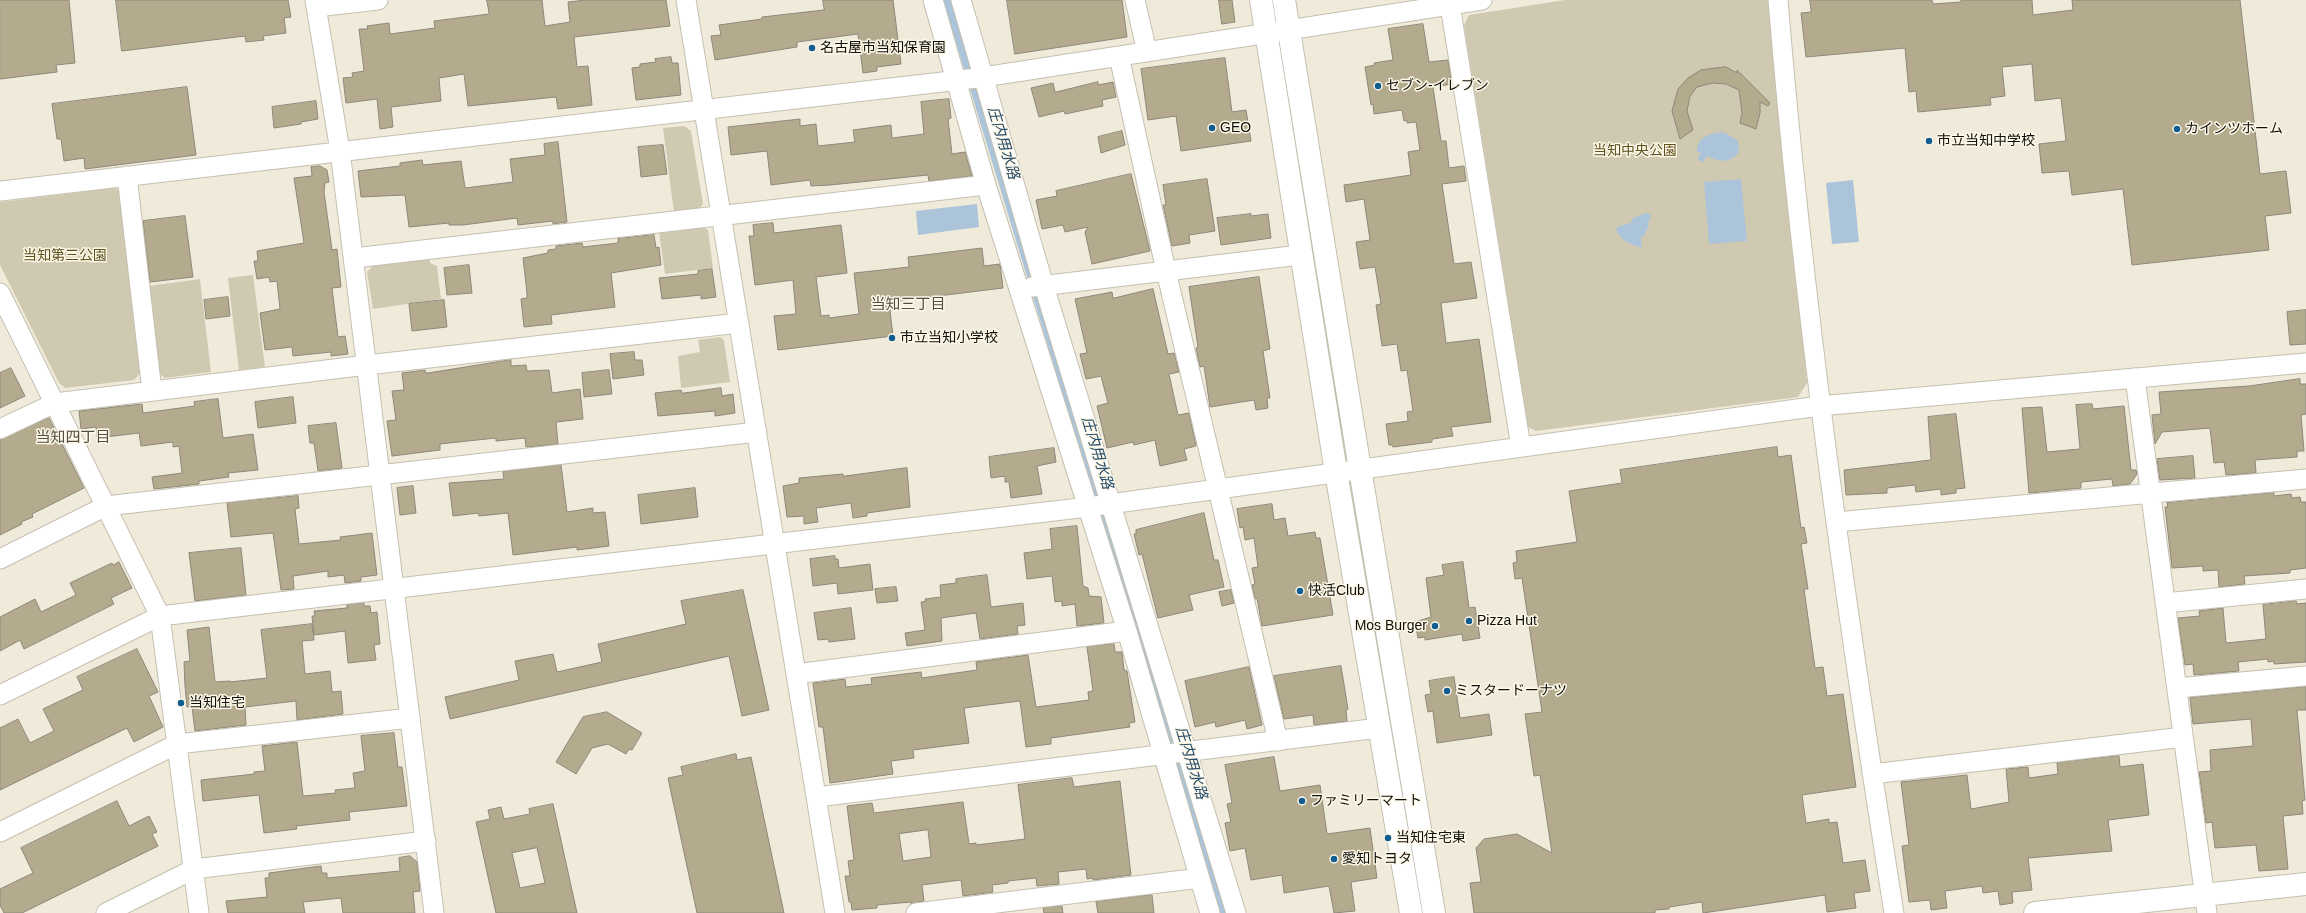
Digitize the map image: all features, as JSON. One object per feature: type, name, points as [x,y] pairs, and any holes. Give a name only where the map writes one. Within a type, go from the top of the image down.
[{"type":"street","points":[[378,0],[316,4],[340,151],[354,258],[434,913]]},
{"type":"street","points":[[686,0],[835,913]]},
{"type":"street","points":[[933,0],[971,78],[1032,287],[1176,754],[1200,878],[1210,913]]},
{"type":"street","points":[[962,0],[986,185],[1032,287],[1100,505],[1127,631],[1176,754],[1236,913]]},
{"type":"street","points":[[1135,0],[1147,52]]},
{"type":"street","points":[[1260,0],[1300,255],[1410,913]]},
{"type":"street","points":[[1284,0],[1434,913]]},
{"type":"street","points":[[0,191],[971,78],[1482,0]]},
{"type":"street","points":[[1778,0],[1819,406],[1872,774],[1894,913]]},
{"type":"street","points":[[1450,5],[1521,447]]},
{"type":"street","points":[[1119,56],[1166,271],[1278,741]]},
{"type":"street","points":[[127,176],[152,391]]},
{"type":"street","points":[[354,258],[986,185]]},
{"type":"street","points":[[1032,287],[1300,255]]},
{"type":"street","points":[[1,298],[55,403],[160,616],[199,913]]},
{"type":"street","points":[[0,429],[55,403],[367,365],[739,323]]},
{"type":"street","points":[[0,695],[160,616],[1100,505],[1819,406],[2306,363]]},
{"type":"street","points":[[2135,378],[2206,904]]},
{"type":"street","points":[[0,559],[106,506],[757,432]]},
{"type":"street","points":[[1836,522],[2150,492],[2306,479]]},
{"type":"street","points":[[2165,603],[2306,589]]},
{"type":"street","points":[[796,674],[1127,631]]},
{"type":"street","points":[[2177,688],[2306,676]]},
{"type":"street","points":[[0,832],[177,744],[410,718]]},
{"type":"street","points":[[816,797],[1379,728]]},
{"type":"street","points":[[1872,774],[2183,737]]},
{"type":"street","points":[[106,913],[194,869],[426,841]]},
{"type":"street","points":[[916,913],[1200,878]]},
{"type":"street","points":[[2035,913],[2206,904],[2306,884]]},
{"type":"green space","name":"当知中央公園","points":[[1565,0],[1771,0],[1807,383],[1798,397],[1536,431],[1528,427],[1464,25],[1469,15]]},
{"type":"green space","points":[[684,126],[691,131],[703,204],[699,210],[674,213],[663,128]]},
{"type":"green space","name":"当知第三公園","points":[[115,188],[120,192],[141,372],[134,380],[65,388],[59,383],[0,265],[0,202]]},
{"type":"green space","points":[[703,227],[708,230],[713,268],[665,274],[659,232]]},
{"type":"green space","points":[[429,257],[430,263],[437,266],[441,299],[373,309],[367,272],[373,265]]},
{"type":"green space","points":[[253,275],[265,367],[239,370],[228,278]]},
{"type":"green space","points":[[200,279],[211,372],[165,378],[160,374],[149,286]]},
{"type":"green space","points":[[720,337],[724,340],[730,382],[681,388],[678,356],[700,352],[698,340]]},
{"type":"water","points":[[943,0],[951,0],[1227,913],[1220,913]]},
{"type":"water","points":[[1724,132],[1738,141],[1739,152],[1732,159],[1724,161],[1716,160],[1707,156],[1703,162],[1698,160],[1700,152],[1697,152],[1697,147],[1702,139],[1714,133]]},
{"type":"water","points":[[1741,179],[1747,241],[1709,244],[1704,182]]},
{"type":"water","points":[[1853,180],[1859,242],[1832,244],[1826,183]]},
{"type":"water","points":[[977,204],[979,227],[918,235],[916,211]]},
{"type":"water","points":[[1646,213],[1651,215],[1648,224],[1649,228],[1646,230],[1645,235],[1641,237],[1642,247],[1630,244],[1620,236],[1616,229],[1620,226],[1631,223],[1633,218]]},
{"type":"building","points":[[0,0],[69,0],[75,63],[56,65],[57,72],[0,79]]},
{"type":"building","points":[[116,0],[288,0],[291,17],[284,18],[286,33],[263,36],[264,40],[246,42],[245,36],[122,51]]},
{"type":"building","points":[[487,0],[542,0],[545,26],[570,22],[568,2],[586,0],[666,0],[670,26],[574,37],[577,67],[588,66],[592,105],[558,109],[556,97],[468,106],[464,74],[439,78],[441,101],[391,107],[393,127],[380,129],[377,99],[346,103],[343,78],[353,77],[352,73],[364,71],[359,29],[368,29],[367,26],[389,23],[390,34],[435,28],[434,21],[489,14]]},
{"type":"building","points":[[823,0],[893,0],[901,64],[877,67],[877,71],[863,73],[858,34],[797,42],[797,47],[715,60],[711,36],[721,35],[719,25],[762,19],[762,17],[824,10]]},
{"type":"building","points":[[1007,0],[1122,0],[1127,37],[1015,54]]},
{"type":"building","points":[[1219,0],[1232,0],[1235,22],[1222,24]]},
{"type":"building","points":[[1810,0],[1932,0],[1933,4],[1961,2],[1961,0],[2032,0],[2033,15],[2073,10],[2072,0],[2240,0],[2260,174],[2286,171],[2291,213],[2265,216],[2269,250],[2132,265],[2123,189],[2072,195],[2069,171],[2042,173],[2039,144],[2066,141],[2061,98],[2035,101],[2032,64],[2002,67],[2005,96],[1990,98],[1991,105],[1918,112],[1916,91],[1909,92],[1905,48],[1806,57],[1801,13],[1811,12]]},
{"type":"building","points":[[1423,24],[1429,62],[1448,60],[1452,84],[1433,87],[1441,141],[1446,141],[1449,168],[1464,166],[1466,181],[1442,184],[1454,264],[1471,262],[1477,298],[1441,303],[1446,343],[1479,339],[1491,422],[1451,427],[1453,436],[1432,439],[1432,442],[1393,447],[1392,445],[1389,445],[1386,424],[1408,421],[1407,412],[1413,411],[1407,370],[1401,371],[1397,344],[1382,346],[1376,305],[1381,304],[1375,267],[1360,269],[1356,242],[1370,240],[1364,199],[1346,202],[1344,185],[1411,175],[1408,152],[1420,150],[1416,122],[1407,123],[1407,120],[1404,121],[1402,110],[1374,114],[1373,104],[1371,105],[1365,67],[1375,65],[1374,63],[1393,60],[1388,29]]},
{"type":"building","points":[[671,57],[672,63],[678,63],[681,95],[636,100],[632,68],[640,67],[640,64],[656,62],[655,59]]},
{"type":"building","points":[[1225,58],[1232,112],[1246,110],[1251,141],[1181,151],[1176,116],[1148,120],[1141,69]]},
{"type":"building","points":[[1726,67],[1737,73],[1737,70],[1770,103],[1768,106],[1760,102],[1760,113],[1756,129],[1740,123],[1742,113],[1739,90],[1726,84],[1713,83],[1697,87],[1690,96],[1687,111],[1693,130],[1680,139],[1672,111],[1678,89],[1688,78],[1701,70]]},
{"type":"building","points":[[1098,82],[1098,85],[1113,82],[1116,97],[1102,100],[1103,106],[1065,114],[1064,111],[1039,117],[1031,88],[1053,83],[1055,92]]},
{"type":"building","points":[[187,87],[196,155],[85,169],[84,158],[64,161],[61,139],[57,139],[52,104]]},
{"type":"building","points":[[949,99],[951,118],[948,119],[952,154],[965,152],[972,176],[929,181],[928,175],[811,186],[810,180],[771,185],[767,151],[731,155],[728,127],[800,119],[800,126],[816,124],[818,146],[855,142],[853,130],[891,125],[892,138],[924,134],[921,102]]},
{"type":"building","points":[[316,101],[318,119],[301,122],[301,124],[274,128],[272,107]]},
{"type":"building","points":[[1122,131],[1125,145],[1101,153],[1098,137]]},
{"type":"building","points":[[558,142],[567,222],[553,224],[553,221],[518,225],[517,218],[463,225],[449,225],[449,223],[409,227],[405,195],[361,197],[358,171],[400,166],[400,163],[422,160],[423,165],[461,161],[465,188],[513,182],[510,159],[545,155],[544,144]]},
{"type":"building","points":[[663,145],[667,174],[641,177],[638,147]]},
{"type":"building","points":[[320,166],[327,170],[329,182],[325,183],[324,192],[332,250],[337,249],[341,287],[332,288],[338,337],[345,336],[348,354],[331,356],[331,352],[293,356],[292,347],[265,350],[260,313],[280,309],[277,281],[270,282],[269,277],[257,279],[254,261],[258,261],[257,251],[304,243],[294,178],[312,176],[311,167]]},
{"type":"building","points":[[1131,174],[1150,251],[1092,264],[1085,232],[1088,227],[1065,232],[1063,225],[1042,229],[1036,200],[1057,196],[1056,191]]},
{"type":"building","points":[[1207,179],[1215,231],[1189,235],[1190,243],[1172,246],[1163,205],[1166,205],[1163,185]]},
{"type":"building","points":[[1251,214],[1251,216],[1268,214],[1271,238],[1221,245],[1217,218]]},
{"type":"building","points":[[185,216],[193,277],[150,282],[143,221]]},
{"type":"building","points":[[773,223],[774,233],[841,225],[847,273],[816,277],[821,316],[829,315],[829,318],[859,314],[854,273],[909,267],[908,257],[982,248],[984,266],[1000,264],[1003,288],[889,302],[893,336],[778,350],[774,316],[796,314],[793,280],[755,285],[749,236],[754,236],[753,225]]},
{"type":"building","points":[[654,235],[656,248],[659,247],[661,265],[611,273],[615,307],[551,315],[552,324],[524,327],[521,299],[527,298],[527,293],[523,258],[548,253],[548,250],[556,249],[556,246],[582,243],[583,247],[618,243],[618,239]]},
{"type":"building","points":[[469,265],[472,293],[447,295],[444,268]]},
{"type":"building","points":[[712,269],[716,297],[701,299],[701,295],[662,299],[659,278],[698,274],[698,271]]},
{"type":"building","points":[[1259,277],[1270,349],[1263,351],[1270,398],[1267,398],[1268,408],[1256,410],[1254,400],[1210,407],[1204,366],[1200,367],[1196,348],[1198,347],[1189,287]]},
{"type":"building","points":[[1153,289],[1168,354],[1174,353],[1179,372],[1169,374],[1178,415],[1189,413],[1196,446],[1184,449],[1187,460],[1160,466],[1155,440],[1134,445],[1133,442],[1107,448],[1097,406],[1108,403],[1101,376],[1086,379],[1080,354],[1087,353],[1075,299],[1112,292],[1113,298]]},
{"type":"building","points":[[228,297],[230,316],[206,319],[204,300]]},
{"type":"building","points":[[444,300],[447,327],[412,331],[409,304]]},
{"type":"building","points":[[2306,310],[2306,344],[2290,345],[2287,312]]},
{"type":"building","points":[[634,352],[635,360],[642,360],[644,375],[613,379],[610,354]]},
{"type":"building","points":[[511,360],[511,366],[526,365],[527,371],[549,370],[552,393],[580,389],[583,419],[556,422],[558,444],[526,447],[525,438],[496,441],[496,438],[440,444],[440,450],[392,456],[387,421],[396,420],[392,391],[404,390],[402,373],[425,370],[426,373]]},
{"type":"building","points":[[11,368],[25,396],[0,408],[0,373]]},
{"type":"building","points":[[609,370],[612,394],[584,397],[582,373]]},
{"type":"building","points":[[2300,379],[2300,384],[2306,384],[2306,414],[2301,415],[2304,451],[2297,451],[2297,457],[2255,460],[2256,473],[2226,475],[2224,462],[2214,463],[2210,428],[2162,432],[2155,444],[2152,415],[2161,414],[2159,392],[2249,386]]},
{"type":"building","points":[[721,388],[722,396],[733,394],[735,413],[715,416],[715,411],[658,416],[655,393],[681,390],[682,393]]},
{"type":"building","points":[[293,397],[296,423],[258,428],[255,402]]},
{"type":"building","points":[[218,399],[223,438],[253,434],[258,470],[228,473],[229,477],[199,481],[199,484],[154,489],[152,477],[182,473],[179,446],[173,447],[173,442],[141,446],[139,433],[97,438],[96,427],[81,429],[79,411],[142,404],[143,413],[195,406],[194,402]]},
{"type":"building","points":[[2092,404],[2093,409],[2124,406],[2131,470],[2136,470],[2137,474],[2130,484],[2113,486],[2112,479],[2081,482],[2081,488],[2029,493],[2022,408],[2042,407],[2047,452],[2080,449],[2076,405]]},
{"type":"building","points":[[1956,414],[1965,488],[1956,489],[1956,493],[1941,495],[1941,489],[1916,492],[1915,485],[1887,488],[1887,493],[1846,495],[1844,470],[1931,460],[1928,417]]},
{"type":"building","points":[[49,418],[84,488],[32,514],[33,517],[21,522],[22,524],[0,535],[0,440]]},
{"type":"building","points":[[336,423],[342,468],[318,471],[314,443],[310,443],[308,426]]},
{"type":"building","points":[[1777,447],[1778,457],[1791,455],[1801,528],[1804,527],[1807,543],[1801,544],[1808,589],[1804,589],[1815,668],[1823,667],[1827,696],[1843,694],[1856,787],[1802,795],[1806,823],[1829,819],[1829,823],[1837,822],[1843,863],[1865,860],[1870,891],[1854,893],[1856,908],[1827,912],[1825,895],[1703,913],[1702,902],[1669,907],[1669,909],[1655,910],[1655,913],[1474,913],[1470,883],[1481,882],[1476,848],[1484,839],[1517,834],[1552,853],[1540,775],[1534,776],[1525,714],[1542,712],[1522,578],[1515,579],[1513,563],[1517,562],[1516,551],[1577,542],[1569,491],[1622,483],[1620,470]]},
{"type":"building","points":[[1054,448],[1056,462],[1037,466],[1042,494],[1011,498],[1009,482],[1005,482],[1005,476],[991,478],[989,457]]},
{"type":"building","points":[[2193,456],[2195,478],[2160,480],[2157,459]]},
{"type":"building","points":[[561,465],[567,512],[593,508],[593,513],[605,512],[609,546],[577,550],[577,547],[513,555],[508,513],[479,516],[478,513],[453,516],[449,483],[504,479],[503,472]]},
{"type":"building","points":[[907,468],[910,507],[867,513],[867,516],[853,518],[851,503],[816,508],[818,522],[804,524],[804,516],[787,517],[783,486],[799,483],[799,478],[843,474],[843,476]]},
{"type":"building","points":[[413,486],[416,513],[400,515],[397,488]]},
{"type":"building","points":[[695,488],[698,517],[641,524],[638,495]]},
{"type":"building","points":[[2274,493],[2274,496],[2291,494],[2292,498],[2300,497],[2301,502],[2306,502],[2306,568],[2290,570],[2290,573],[2244,576],[2245,584],[2219,587],[2218,570],[2203,571],[2203,566],[2172,568],[2165,507],[2168,507],[2167,503]]},
{"type":"building","points":[[298,496],[299,508],[295,509],[299,544],[341,540],[340,537],[372,533],[377,575],[361,577],[361,581],[345,583],[344,575],[328,577],[328,571],[293,576],[294,589],[281,590],[273,533],[231,537],[227,503]]},
{"type":"building","points":[[1272,504],[1274,520],[1285,518],[1288,536],[1315,532],[1316,538],[1320,538],[1333,615],[1262,626],[1257,598],[1255,599],[1252,585],[1255,584],[1252,568],[1258,567],[1254,538],[1245,540],[1243,527],[1240,528],[1237,509]]},
{"type":"building","points":[[1204,513],[1214,560],[1218,560],[1224,587],[1189,595],[1193,610],[1158,618],[1142,554],[1139,555],[1134,534],[1136,534],[1136,530]]},
{"type":"building","points":[[1077,526],[1083,586],[1088,588],[1089,596],[1101,597],[1104,623],[1077,626],[1075,604],[1062,606],[1062,601],[1055,602],[1052,576],[1027,579],[1024,553],[1052,549],[1050,529]]},
{"type":"building","points":[[241,548],[246,595],[195,601],[189,553]]},
{"type":"building","points":[[835,556],[835,559],[838,559],[839,568],[870,564],[873,590],[838,594],[837,583],[813,586],[810,559]]},
{"type":"building","points":[[119,562],[132,588],[111,598],[114,604],[24,649],[20,640],[0,651],[0,617],[35,599],[41,612],[76,595],[70,583],[112,563],[113,565]]},
{"type":"building","points":[[1463,562],[1469,608],[1475,607],[1480,638],[1463,641],[1462,634],[1425,640],[1425,637],[1418,638],[1415,622],[1431,617],[1426,578],[1444,575],[1442,565]]},
{"type":"building","points":[[987,575],[991,607],[1023,603],[1025,625],[1017,626],[1018,634],[980,639],[976,613],[941,618],[942,641],[907,646],[905,633],[925,630],[921,602],[926,601],[925,599],[941,597],[940,585],[956,583],[956,579]]},
{"type":"building","points":[[896,587],[898,601],[877,603],[875,589]]},
{"type":"building","points":[[743,590],[769,710],[742,716],[729,656],[450,719],[445,697],[519,680],[515,661],[553,654],[557,672],[602,662],[598,644],[686,624],[681,601]]},
{"type":"building","points":[[1231,590],[1234,603],[1222,606],[1219,592]]},
{"type":"building","points":[[2296,601],[2297,604],[2306,603],[2306,662],[2274,664],[2274,661],[2268,662],[2268,659],[2238,662],[2239,671],[2194,675],[2193,664],[2185,665],[2178,618],[2200,616],[2199,611],[2223,608],[2226,643],[2266,639],[2263,605]]},
{"type":"building","points":[[364,603],[364,606],[370,606],[371,613],[377,612],[380,644],[374,645],[376,660],[348,663],[345,631],[314,635],[312,616],[315,616],[314,611],[347,608],[347,605]]},
{"type":"building","points":[[851,608],[855,639],[829,642],[828,639],[818,640],[814,613]]},
{"type":"building","points":[[312,624],[314,640],[302,641],[305,674],[330,671],[332,692],[341,691],[343,714],[297,720],[296,701],[245,707],[246,725],[195,731],[192,707],[187,707],[185,686],[184,662],[190,661],[187,630],[209,627],[215,682],[230,682],[267,678],[261,630]]},
{"type":"building","points":[[1114,644],[1115,652],[1122,652],[1124,670],[1127,671],[1135,722],[1129,723],[1130,727],[1051,738],[1051,744],[1026,747],[1020,701],[964,708],[969,743],[913,750],[914,758],[891,761],[893,774],[830,783],[823,727],[819,727],[813,683],[845,679],[846,687],[872,684],[871,678],[921,672],[922,678],[977,670],[976,662],[1028,655],[1036,707],[1067,703],[1089,700],[1088,692],[1093,691],[1087,647]]},
{"type":"building","points":[[137,649],[158,692],[149,696],[163,727],[134,742],[127,728],[0,790],[0,728],[18,719],[30,743],[54,731],[43,709],[83,690],[77,677]]},
{"type":"building","points":[[1341,666],[1348,709],[1346,710],[1347,721],[1314,725],[1313,715],[1284,719],[1274,676]]},
{"type":"building","points":[[1249,667],[1262,725],[1247,729],[1245,720],[1216,727],[1215,722],[1195,727],[1185,681]]},
{"type":"building","points":[[1454,677],[1460,718],[1489,714],[1492,735],[1437,743],[1433,711],[1428,712],[1425,695],[1431,694],[1429,681]]},
{"type":"building","points":[[2306,687],[2306,710],[2297,710],[2305,800],[2302,801],[2303,814],[2283,816],[2288,869],[2259,871],[2256,845],[2215,848],[2212,822],[2206,823],[2199,772],[2211,771],[2210,750],[2253,746],[2251,719],[2193,724],[2190,698]]},
{"type":"building","points":[[607,712],[642,733],[632,750],[629,749],[626,754],[608,744],[592,748],[576,774],[556,762],[583,717]]},
{"type":"building","points":[[394,733],[398,767],[402,767],[407,806],[349,812],[350,820],[296,826],[297,829],[264,833],[259,795],[203,801],[201,780],[254,774],[254,772],[265,771],[262,746],[297,742],[303,796],[336,793],[335,790],[355,788],[353,773],[365,771],[361,736]]},
{"type":"building","points":[[736,754],[737,760],[751,757],[784,913],[697,913],[668,778],[683,775],[681,767]]},
{"type":"building","points":[[2119,756],[2120,767],[2143,764],[2149,815],[2108,820],[2112,851],[2028,858],[2032,890],[2012,892],[2013,903],[2000,905],[1998,891],[1983,893],[1982,886],[1945,891],[1947,908],[1931,910],[1930,900],[1909,902],[1902,846],[1909,845],[1901,782],[1967,775],[1971,809],[2009,802],[2006,769],[2028,767],[2029,778],[2058,774],[2057,763]]},
{"type":"building","points":[[1274,757],[1280,791],[1320,785],[1327,834],[1370,828],[1377,878],[1351,882],[1355,911],[1334,913],[1329,886],[1284,893],[1282,875],[1251,880],[1245,848],[1230,851],[1225,823],[1231,822],[1227,804],[1232,803],[1225,765]]},
{"type":"building","points":[[1072,778],[1074,787],[1120,781],[1131,875],[1093,880],[1093,878],[1087,879],[1086,869],[1058,872],[1059,884],[1037,886],[1036,878],[1008,881],[1008,883],[992,885],[993,892],[963,896],[961,880],[922,885],[924,901],[911,904],[911,902],[877,905],[877,908],[852,910],[851,902],[849,902],[845,876],[850,876],[848,861],[854,860],[847,806],[872,803],[874,813],[963,802],[969,844],[976,843],[976,845],[1025,839],[1018,785]],"holes":[[[928,830],[931,857],[903,861],[899,834]]]},
{"type":"building","points":[[117,801],[129,826],[149,816],[157,832],[152,834],[158,846],[22,913],[4,913],[0,905],[0,889],[33,873],[21,848]]},
{"type":"building","points":[[553,804],[577,913],[496,913],[476,822],[490,819],[488,810],[501,807],[504,819],[530,814],[529,809]],"holes":[[[537,848],[545,883],[520,888],[512,853]]]},
{"type":"building","points":[[410,856],[417,862],[420,891],[413,892],[415,913],[343,913],[341,898],[303,902],[305,913],[228,913],[226,901],[267,897],[265,878],[269,878],[269,873],[321,866],[322,873],[327,873],[327,878],[400,871],[399,858]]},
{"type":"building","points":[[1152,895],[1154,913],[1098,913],[1096,902]]},
{"type":"building","points":[[1062,906],[1063,913],[1044,913],[1043,908]]},
{"type":"place","name":"名古屋市当知保育園","points":[[812,48]]},
{"type":"place","name":"セブン-イレブン","points":[[1378,86]]},
{"type":"place","name":"GEO","points":[[1212,128]]},
{"type":"place","name":"カインツホーム","points":[[2177,129]]},
{"type":"place","name":"市立当知中学校","points":[[1929,141]]},
{"type":"place","name":"市立当知小学校","points":[[892,338]]},
{"type":"place","name":"快活Club","points":[[1300,591]]},
{"type":"place","name":"Pizza Hut","points":[[1469,621]]},
{"type":"place","name":"Mos Burger","points":[[1435,626]]},
{"type":"place","name":"ミスタードーナツ","points":[[1447,691]]},
{"type":"place","name":"当知住宅","points":[[181,703]]},
{"type":"place","name":"ファミリーマート","points":[[1302,801]]},
{"type":"place","name":"当知住宅東","points":[[1388,838]]},
{"type":"place","name":"愛知トヨタ","points":[[1334,859]]},
{"type":"district","name":"当知三丁目","points":[[908,305]]},
{"type":"district","name":"当知四丁目","points":[[73,438]]},
{"type":"water label","name":"庄内用水路","points":[[1003,143]]},
{"type":"water label","name":"庄内用水路","points":[[1097,453]]},
{"type":"water label","name":"庄内用水路","points":[[1191,763]]}]
